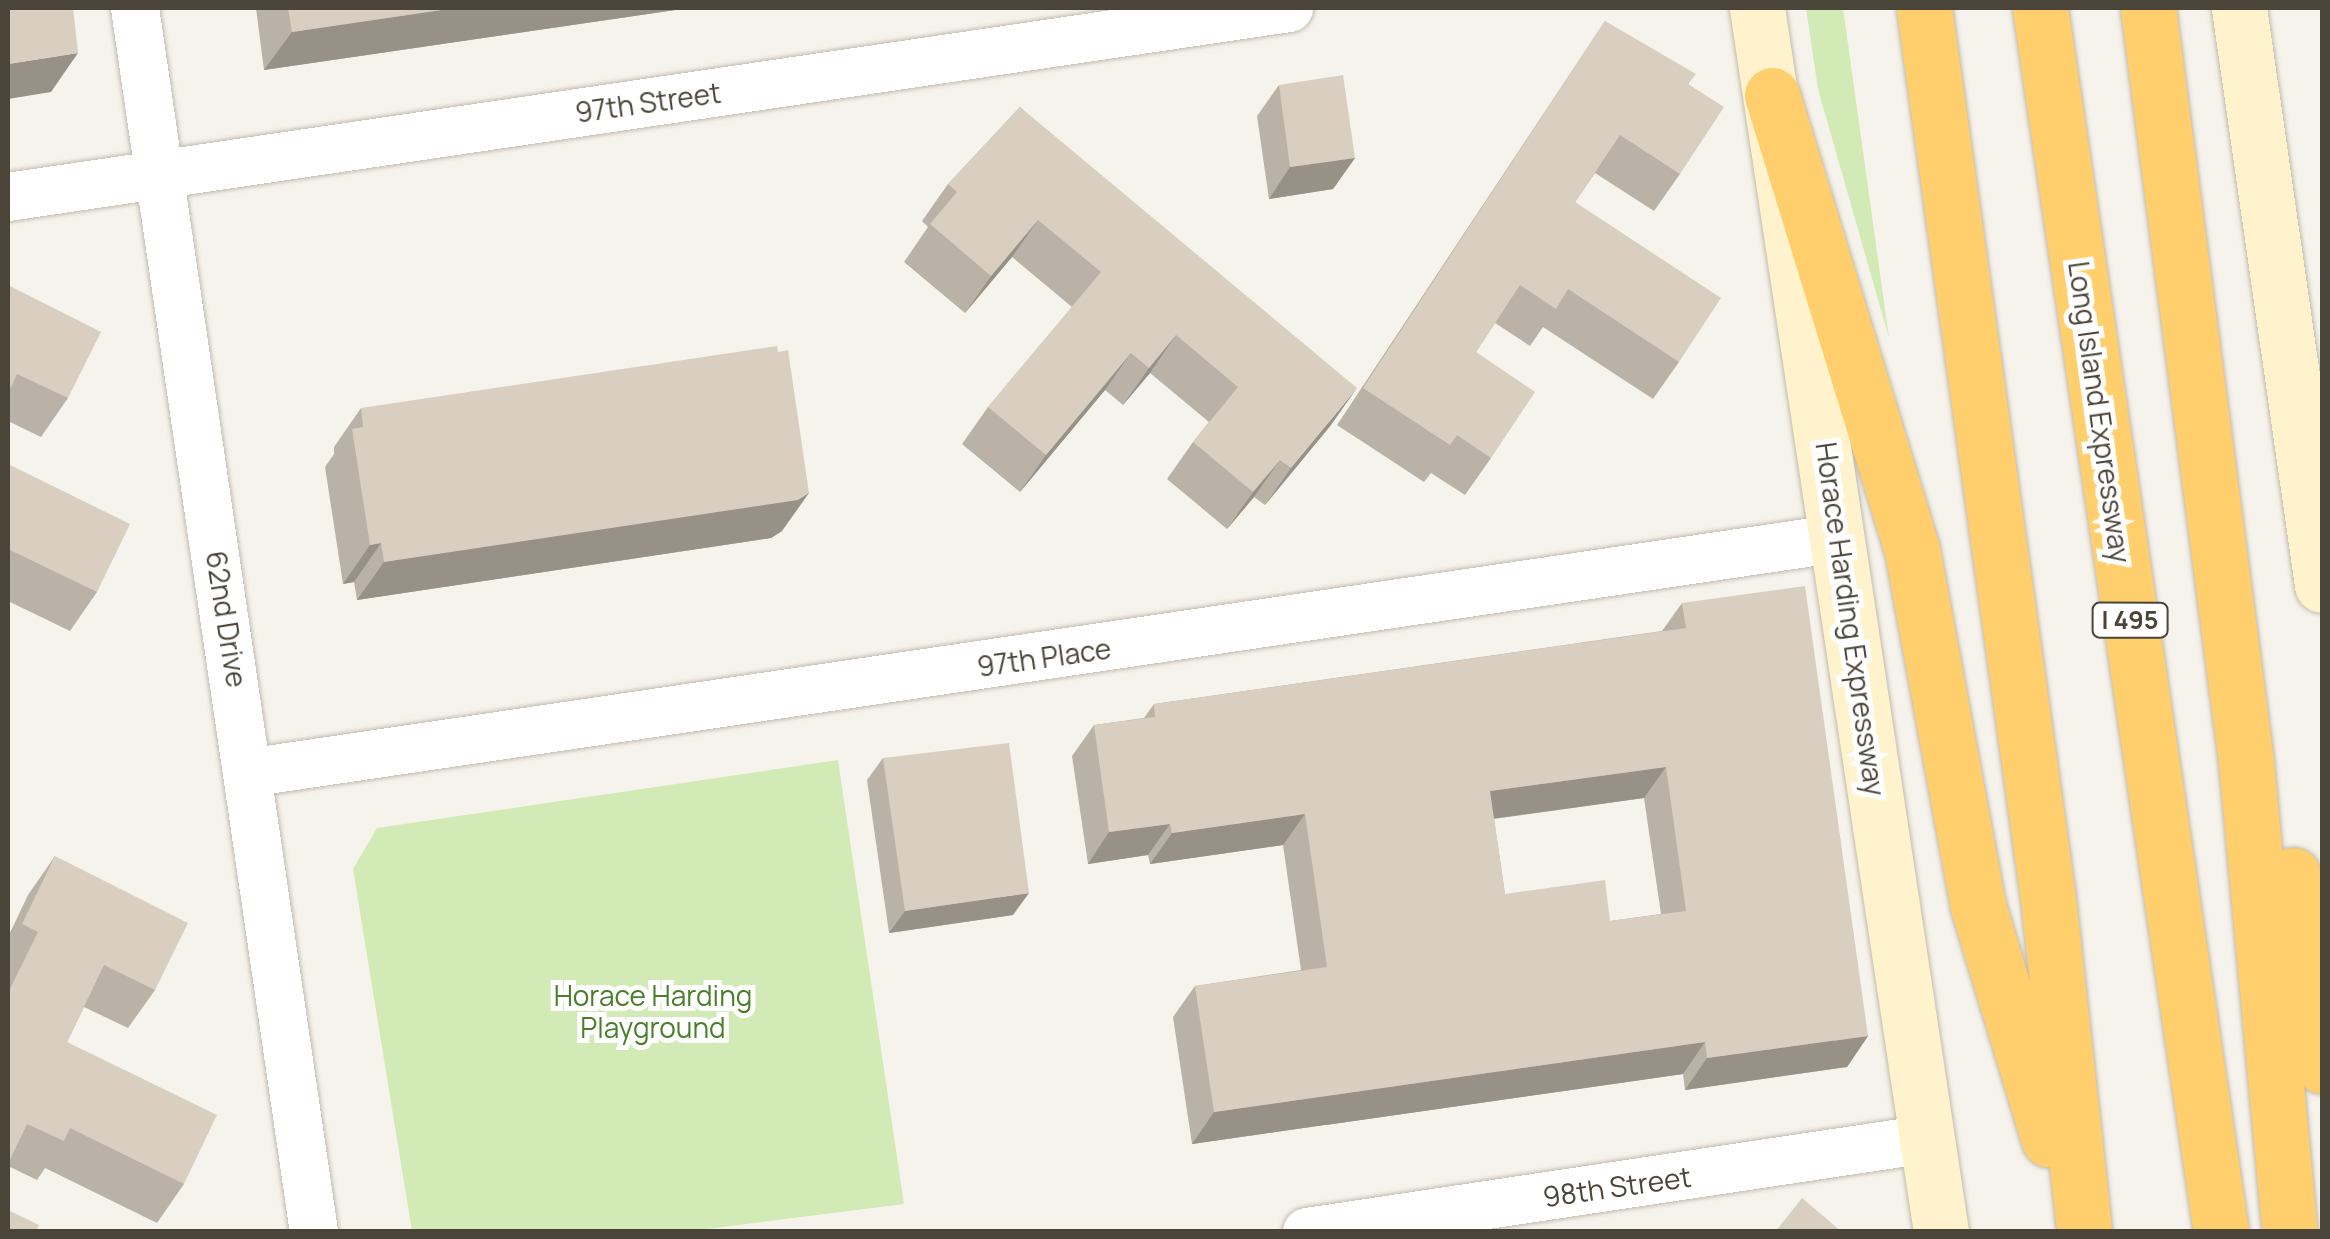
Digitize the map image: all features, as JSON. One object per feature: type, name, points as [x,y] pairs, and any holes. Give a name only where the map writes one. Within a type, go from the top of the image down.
[{"type":"highway","points":[[1924,8],[2048,898],[2081,1232]]},
{"type":"highway","name":"Long Island Expressway","points":[[2040,8],[2221,1232]]},
{"type":"highway","points":[[2148,8],[2181,232],[2206,490],[2246,762],[2290,1232]]},
{"type":"highway","points":[[1772,95],[1912,550],[1978,906],[2081,1232]]},
{"type":"highway","points":[[2181,232],[2232,482],[2322,1066]]},
{"type":"main road","name":"Horace Harding Expressway","points":[[1758,8],[1941,1232]]},
{"type":"main road","points":[[2238,8],[2322,586]]},
{"type":"street","name":"62nd Drive","points":[[134,8],[314,1232]]},
{"type":"street","name":"97th Street","points":[[8,197],[1289,8]]},
{"type":"street","name":"97th Place","points":[[247,773],[1840,538]]},
{"type":"street","name":"98th Street","points":[[1307,1232],[1928,1139]]},
{"type":"green space","points":[[1806,8],[1843,8],[1889,338],[1818,89]]},
{"type":"green space","name":"Horace Harding Playground","points":[[838,760],[904,1204],[683,1232],[412,1231],[353,869],[377,828]]},
{"type":"building","points":[[8,8],[73,8],[78,53],[8,64]]},
{"type":"building","points":[[288,8],[455,8],[292,32]]},
{"type":"building","points":[[1605,21],[1696,74],[1688,84],[1724,107],[1680,174],[1620,135],[1575,202],[1721,298],[1679,362],[1568,289],[1556,309],[1520,285],[1476,352],[1535,392],[1491,458],[1457,435],[1450,445],[1363,388]]},
{"type":"building","points":[[1343,75],[1355,158],[1290,167],[1279,85]]},
{"type":"building","points":[[1020,107],[1357,388],[1291,468],[1280,460],[1253,492],[1193,442],[1238,387],[1176,335],[1149,368],[1131,353],[1046,455],[988,407],[1101,272],[1038,220],[991,276],[930,224],[957,192],[948,184]]},
{"type":"building","points":[[8,285],[101,332],[68,398],[17,374],[8,394]]},
{"type":"building","points":[[777,346],[778,352],[788,350],[809,493],[798,500],[384,562],[381,543],[370,545],[352,429],[363,427],[361,408]]},
{"type":"building","points":[[8,464],[130,524],[97,592],[8,549]]},
{"type":"building","points":[[1805,586],[1868,1036],[1707,1058],[1705,1042],[1214,1112],[1195,986],[1327,967],[1305,814],[1172,833],[1170,824],[1109,832],[1094,725],[1155,717],[1154,704],[1686,628],[1682,603]],"holes":[[[1666,767],[1686,911],[1610,921],[1605,880],[1505,894],[1490,791]]]},
{"type":"building","points":[[1009,743],[1029,893],[905,911],[883,758]]},
{"type":"building","points":[[55,856],[188,923],[155,990],[104,965],[67,1042],[217,1115],[184,1184],[70,1128],[64,1141],[27,1124],[8,1164],[8,993],[38,932],[22,924]]},
{"type":"building","points":[[1802,1198],[1842,1232],[1775,1232]]},
{"type":"building","points":[[8,1210],[39,1225],[36,1232],[8,1232]]}]
